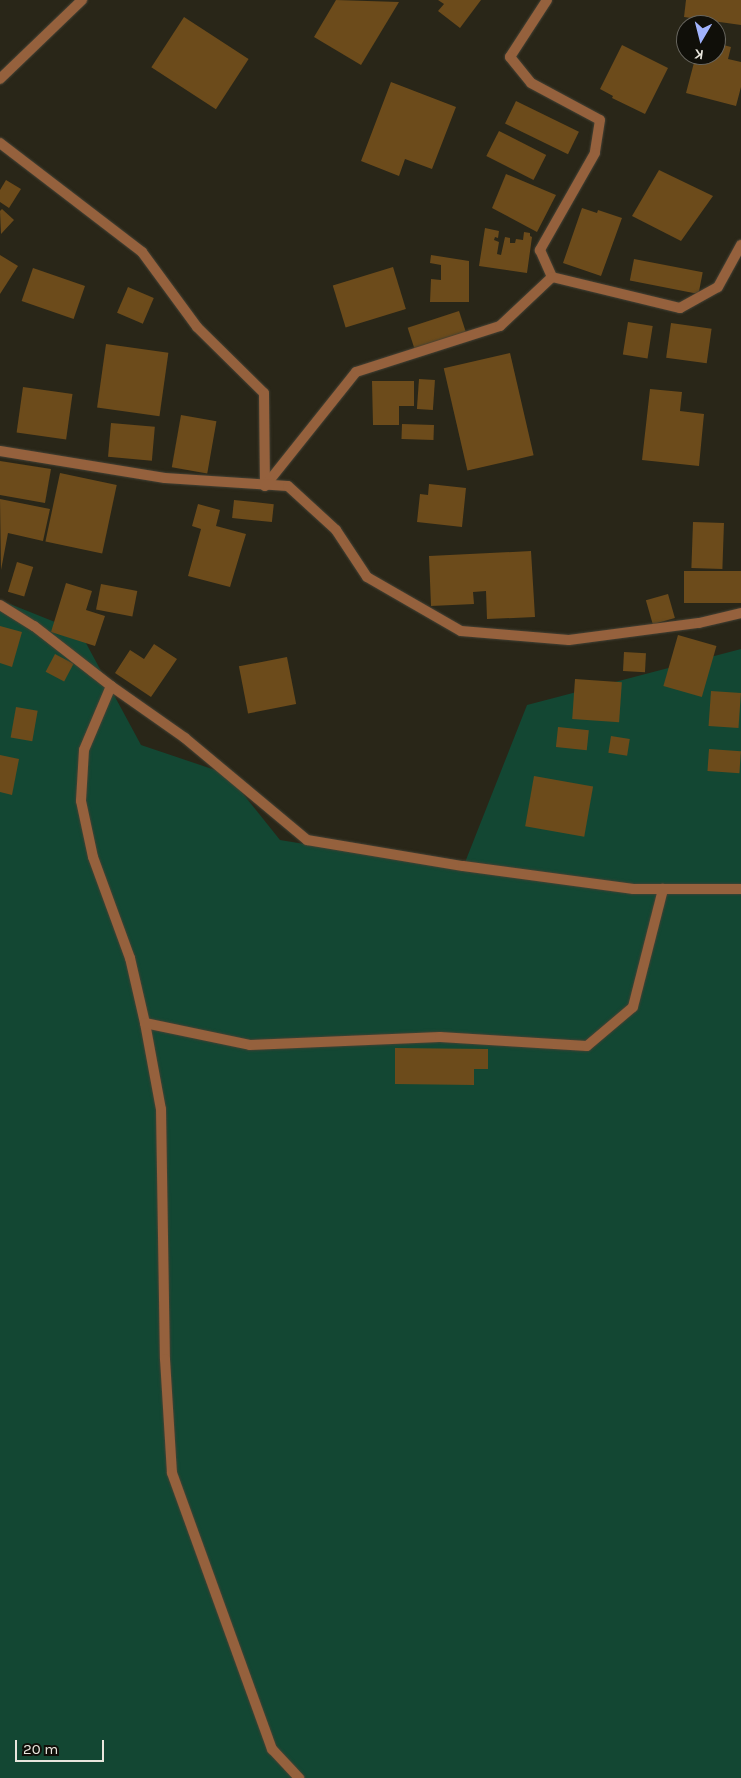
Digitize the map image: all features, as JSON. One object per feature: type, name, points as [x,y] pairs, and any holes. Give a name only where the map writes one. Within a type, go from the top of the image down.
[{"type":"street","points":[[0,79],[82,0]]},
{"type":"street","points":[[547,0],[510,57],[531,83],[600,120],[595,153],[540,250],[552,278]]},
{"type":"street","points":[[0,143],[142,252],[197,327],[264,393],[266,486]]},
{"type":"street","points":[[552,278],[680,308],[718,287],[741,244]]},
{"type":"street","points":[[266,486],[356,372],[500,326],[552,278]]},
{"type":"street","points":[[0,451],[165,478],[288,486],[336,530],[367,577],[461,631],[569,640],[699,623],[741,613]]},
{"type":"street","points":[[0,605],[34,626],[111,686],[185,738],[306,840],[482,868],[634,888],[741,889]]},
{"type":"street","points":[[111,686],[84,750],[81,801],[93,857],[130,958],[145,1023],[161,1109],[165,1359],[172,1473],[272,1749],[299,1778]]},
{"type":"street","points":[[145,1023],[250,1044],[440,1037],[587,1046],[633,1008],[663,889]]},
{"type":"green space","points":[[0,600],[80,632],[141,745],[227,774],[280,840],[462,870],[527,705],[741,649],[741,1778],[0,1778]]},
{"type":"building","points":[[336,0],[399,2],[361,65],[314,37]]},
{"type":"building","points":[[438,0],[481,0],[460,28],[438,11],[444,4]]},
{"type":"building","points":[[686,0],[741,0],[741,25],[726,23],[726,15],[684,15]]},
{"type":"building","points":[[184,17],[249,59],[216,109],[151,67]]},
{"type":"building","points":[[622,45],[668,68],[645,114],[612,98],[613,96],[600,89]]},
{"type":"building","points":[[726,46],[731,47],[728,59],[741,62],[741,87],[736,106],[686,93],[693,65],[726,65]]},
{"type":"building","points":[[391,82],[456,107],[432,169],[405,159],[399,176],[361,161]]},
{"type":"building","points":[[516,101],[579,132],[568,154],[505,123]]},
{"type":"building","points":[[499,131],[546,155],[534,180],[486,156]]},
{"type":"building","points":[[659,170],[713,196],[681,241],[632,216]]},
{"type":"building","points":[[506,174],[556,195],[537,232],[492,208]]},
{"type":"building","points":[[6,180],[21,189],[9,208],[0,202],[0,190]]},
{"type":"building","points":[[582,208],[597,213],[598,210],[622,218],[601,276],[563,263]]},
{"type":"building","points":[[2,209],[14,220],[1,234],[0,211]]},
{"type":"building","points":[[485,228],[499,231],[498,238],[495,237],[494,240],[499,242],[497,254],[501,255],[505,237],[510,238],[510,243],[515,243],[516,239],[523,240],[524,232],[530,233],[532,237],[527,273],[479,266]]},
{"type":"building","points":[[0,255],[18,266],[0,294]]},
{"type":"building","points":[[431,255],[469,261],[469,302],[430,302],[431,279],[441,280],[441,265],[430,263]]},
{"type":"building","points":[[634,259],[703,272],[699,294],[630,281]]},
{"type":"building","points":[[393,267],[406,309],[346,327],[333,285]]},
{"type":"building","points":[[33,268],[85,286],[74,319],[22,301]]},
{"type":"building","points":[[128,287],[154,298],[143,324],[117,313]]},
{"type":"building","points":[[459,311],[466,333],[415,350],[408,328]]},
{"type":"building","points":[[628,322],[653,326],[648,359],[623,355]]},
{"type":"building","points":[[671,323],[712,329],[707,363],[666,358]]},
{"type":"building","points":[[106,344],[168,353],[159,416],[97,407]]},
{"type":"building","points":[[510,353],[534,455],[467,471],[444,368]]},
{"type":"building","points":[[419,379],[435,380],[433,410],[417,409]]},
{"type":"building","points":[[372,381],[414,381],[414,406],[399,406],[399,425],[373,425]]},
{"type":"building","points":[[23,387],[73,394],[66,440],[17,433]]},
{"type":"building","points":[[650,389],[682,392],[680,411],[704,414],[699,466],[642,460]]},
{"type":"building","points":[[181,415],[216,421],[207,473],[172,467]]},
{"type":"building","points":[[111,423],[155,427],[152,461],[108,457]]},
{"type":"building","points":[[402,424],[434,425],[433,440],[401,439]]},
{"type":"building","points":[[0,461],[51,469],[45,503],[0,495]]},
{"type":"building","points":[[60,473],[117,485],[102,554],[45,541]]},
{"type":"building","points":[[429,484],[466,488],[462,527],[417,522],[420,494],[428,495]]},
{"type":"building","points":[[0,499],[50,509],[43,541],[8,533],[1,570]]},
{"type":"building","points":[[234,500],[274,504],[272,522],[232,518]]},
{"type":"building","points":[[198,504],[220,510],[216,526],[246,534],[230,587],[188,576],[201,529],[192,526]]},
{"type":"building","points":[[693,522],[724,523],[722,569],[691,568]]},
{"type":"building","points":[[531,551],[535,617],[487,619],[486,591],[473,592],[474,604],[431,606],[429,556]]},
{"type":"building","points":[[17,562],[33,567],[24,597],[8,592]]},
{"type":"building","points":[[684,571],[741,571],[741,603],[684,603]]},
{"type":"building","points":[[66,583],[92,591],[86,610],[105,616],[95,646],[51,632]]},
{"type":"building","points":[[101,584],[137,591],[132,617],[96,610]]},
{"type":"building","points":[[668,594],[675,618],[653,624],[646,600]]},
{"type":"building","points":[[0,626],[22,632],[12,667],[0,663]]},
{"type":"building","points":[[678,635],[716,646],[702,697],[663,686]]},
{"type":"building","points":[[154,644],[177,659],[151,697],[115,673],[130,650],[144,659]]},
{"type":"building","points":[[624,652],[646,653],[645,672],[623,671]]},
{"type":"building","points":[[55,654],[74,664],[64,682],[46,672]]},
{"type":"building","points":[[287,657],[296,704],[248,713],[239,666]]},
{"type":"building","points":[[575,679],[622,682],[619,722],[572,719]]},
{"type":"building","points":[[711,691],[741,693],[738,728],[709,726]]},
{"type":"building","points":[[16,707],[38,711],[32,741],[11,738]]},
{"type":"building","points":[[558,727],[589,730],[587,750],[556,747]]},
{"type":"building","points":[[611,736],[630,739],[627,756],[608,753]]},
{"type":"building","points":[[709,749],[741,751],[739,773],[707,771]]},
{"type":"building","points":[[0,755],[19,759],[12,795],[0,792]]},
{"type":"building","points":[[534,776],[593,786],[584,837],[525,826]]},
{"type":"building","points":[[395,1048],[488,1049],[488,1069],[474,1069],[474,1085],[395,1084]]}]
